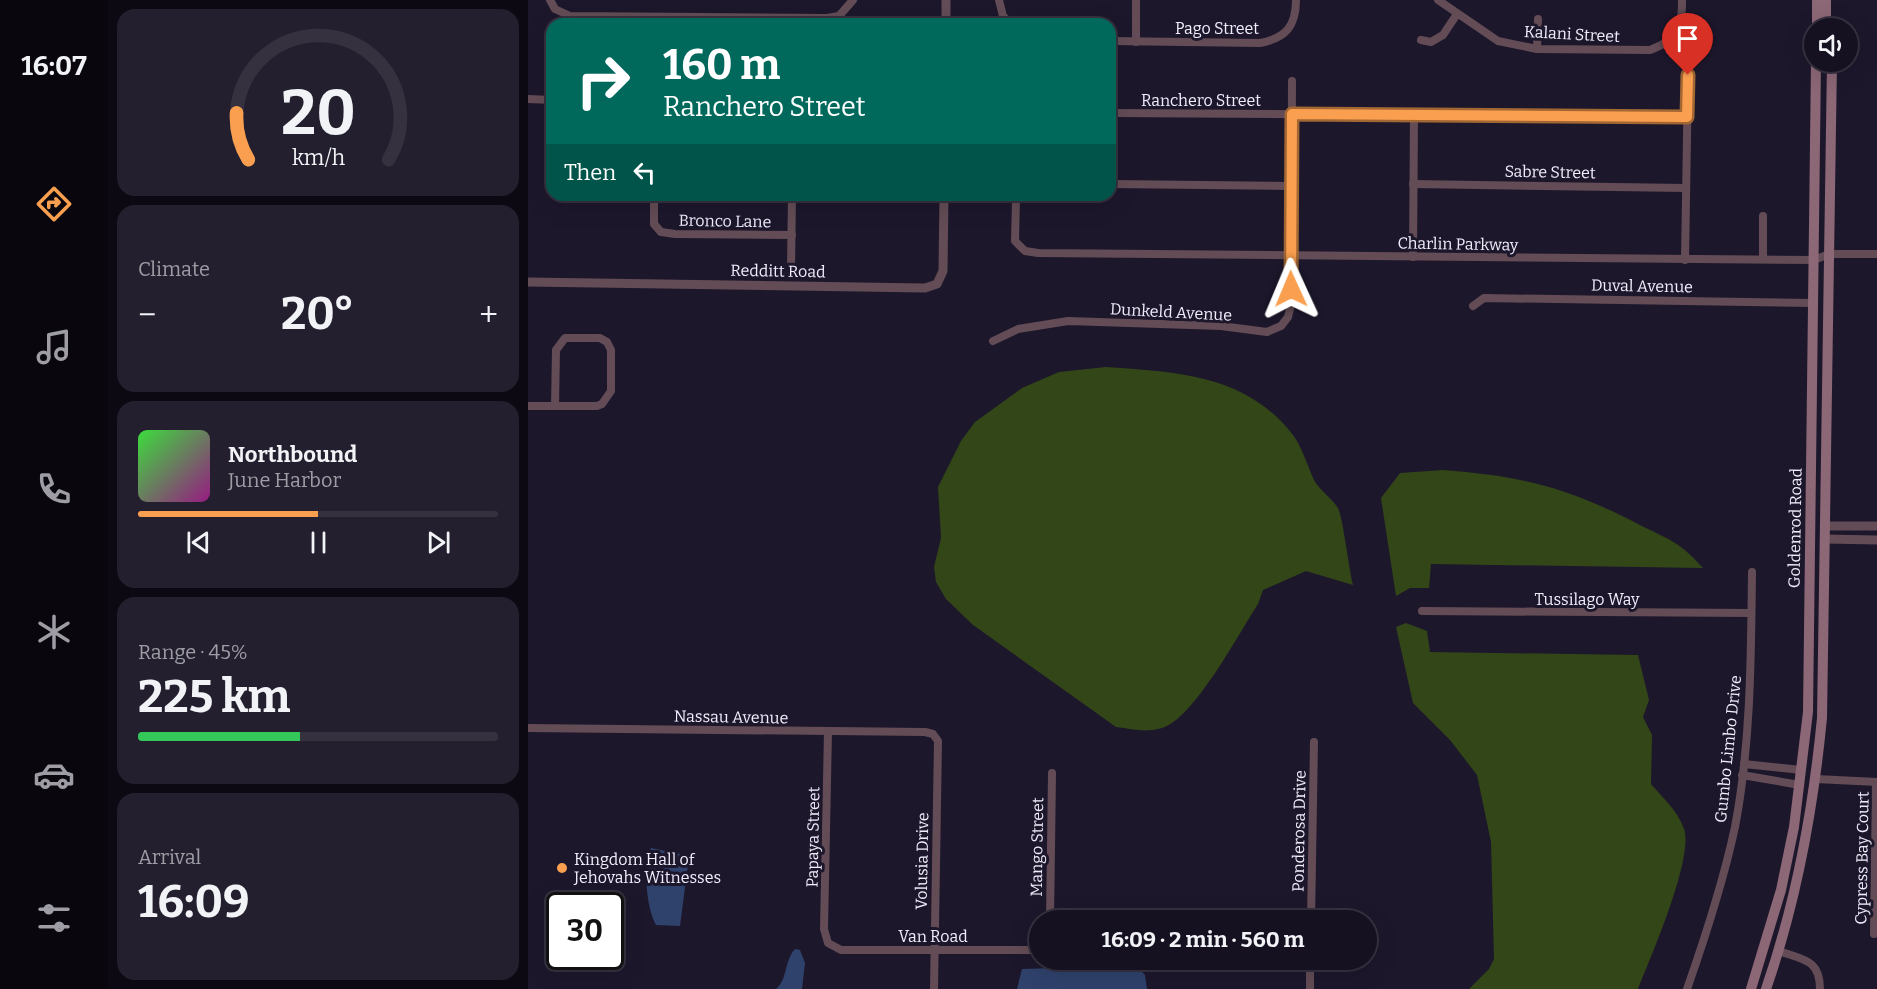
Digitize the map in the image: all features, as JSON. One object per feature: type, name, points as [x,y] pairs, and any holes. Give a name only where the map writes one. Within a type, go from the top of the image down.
[{"type":"main road","points":[[1817,0],[1817,18]]},
{"type":"main road","points":[[1826,0],[1826,18]]},
{"type":"main road","points":[[1832,0],[1832,18]]},
{"type":"main road","name":"Goldenrod Road","points":[[1750,989],[1781,890],[1800,785],[1808,712],[1816,72]]},
{"type":"main road","name":"Goldenrod Road","points":[[1766,989],[1796,892],[1816,779],[1824,670],[1831,72]]},
{"type":"main road","points":[[1810,501],[1815,528],[1825,539]]},
{"type":"main road","points":[[1810,533],[1819,545],[1817,646],[1824,670]]},
{"type":"street","points":[[550,0],[555,9],[570,16],[827,18],[839,16],[853,0]]},
{"type":"street","points":[[946,0],[946,18]]},
{"type":"street","points":[[999,0],[1005,18]]},
{"type":"street","points":[[1136,0],[1136,42]]},
{"type":"street","name":"Pago Street","points":[[1116,41],[1260,43],[1277,40],[1287,33],[1296,16],[1296,0]]},
{"type":"street","name":"Kalani Street","points":[[1438,0],[1498,41],[1537,49],[1650,50],[1668,43],[1679,31],[1682,21],[1682,0]]},
{"type":"street","points":[[1421,40],[1431,42],[1443,35],[1457,14]]},
{"type":"street","points":[[1537,49],[1538,19]]},
{"type":"street","points":[[1685,260],[1688,75]]},
{"type":"street","name":"Dunkeld Avenue","points":[[993,341],[1018,328],[1068,321],[1221,326],[1267,332],[1281,326],[1288,317],[1291,305],[1293,81]]},
{"type":"street","points":[[528,99],[546,100]]},
{"type":"street","name":"Ranchero Street","points":[[1116,113],[1687,117]]},
{"type":"street","points":[[1413,115],[1413,257]]},
{"type":"street","points":[[1116,184],[1291,186]]},
{"type":"street","name":"Sabre Street","points":[[1413,184],[1686,188]]},
{"type":"street","name":"Bronco Lane","points":[[654,201],[654,224],[662,232],[792,236]]},
{"type":"street","points":[[791,268],[792,201]]},
{"type":"street","name":"Redditt Road","points":[[528,282],[925,288],[937,284],[943,272],[944,201]]},
{"type":"street","name":"Charlin Parkway","points":[[1016,201],[1015,241],[1025,251],[1038,253],[1685,260],[1814,260],[1829,254],[1877,254]]},
{"type":"street","points":[[1763,216],[1763,259]]},
{"type":"street","name":"Duval Avenue","points":[[1473,306],[1484,298],[1813,303]]},
{"type":"street","points":[[528,406],[555,406],[597,406],[602,405],[609,397],[611,350],[607,342],[600,338],[565,338],[558,344],[555,406]]},
{"type":"street","points":[[1825,526],[1877,526]]},
{"type":"street","points":[[1825,539],[1877,540]]},
{"type":"street","name":"Gumbo Limbo Drive","points":[[1688,989],[1719,897],[1735,826],[1744,764],[1752,572]]},
{"type":"street","name":"Tussilago Way","points":[[1422,611],[1752,613]]},
{"type":"street","name":"Nassau Avenue","points":[[528,728],[925,732],[933,734]]},
{"type":"street","name":"Papaya Street","points":[[828,731],[824,929],[828,943]]},
{"type":"street","name":"Volusia Drive","points":[[933,734],[938,741],[934,989]]},
{"type":"street","name":"Ponderosa Drive","points":[[1311,910],[1314,742]]},
{"type":"street","points":[[1744,764],[1801,771]]},
{"type":"street","points":[[1766,779],[1768,767]]},
{"type":"street","name":"Mango Street","points":[[1050,910],[1052,773]]},
{"type":"street","points":[[1742,775],[1800,785]]},
{"type":"street","points":[[1816,779],[1876,782]]},
{"type":"street","name":"Cypress Bay Court","points":[[1874,934],[1876,782]]},
{"type":"street","name":"Van Road","points":[[828,943],[841,950],[1029,950]]},
{"type":"street","points":[[1779,951],[1809,961],[1815,966],[1819,973],[1820,989]]},
{"type":"street","points":[[1310,970],[1310,989]]},
{"type":"green space","points":[[1106,367],[1158,371],[1208,380],[1254,399],[1274,415],[1293,435],[1314,480],[1338,508],[1353,585],[1306,571],[1263,590],[1258,604],[1201,693],[1174,722],[1151,730],[1116,727],[973,625],[946,599],[936,582],[934,567],[941,538],[938,487],[961,441],[975,422],[1022,388],[1059,372]]},
{"type":"green space","points":[[1443,470],[1522,480],[1568,493],[1667,538],[1688,552],[1703,568],[1431,564],[1429,588],[1410,588],[1396,596],[1381,498],[1400,473]]},
{"type":"green space","points":[[1406,623],[1427,631],[1430,652],[1638,655],[1649,700],[1643,717],[1652,735],[1651,784],[1678,816],[1684,829],[1685,843],[1683,862],[1669,909],[1638,989],[1469,989],[1489,969],[1494,959],[1491,842],[1477,775],[1450,740],[1413,703],[1396,627]]},
{"type":"water","points":[[651,848],[680,854],[688,864],[680,926],[656,925],[653,918],[646,876]]},
{"type":"water","points":[[795,949],[800,950],[805,963],[802,989],[776,989],[780,985]]},
{"type":"water","points":[[1022,969],[1140,970],[1145,975],[1147,989],[1017,989]]},
{"type":"place","name":"Kingdom Hall of Jehovahs Witnesses","points":[[562,868]]},
{"type":"route","points":[[1291,289],[1292,114],[1687,117],[1688,75]]}]
